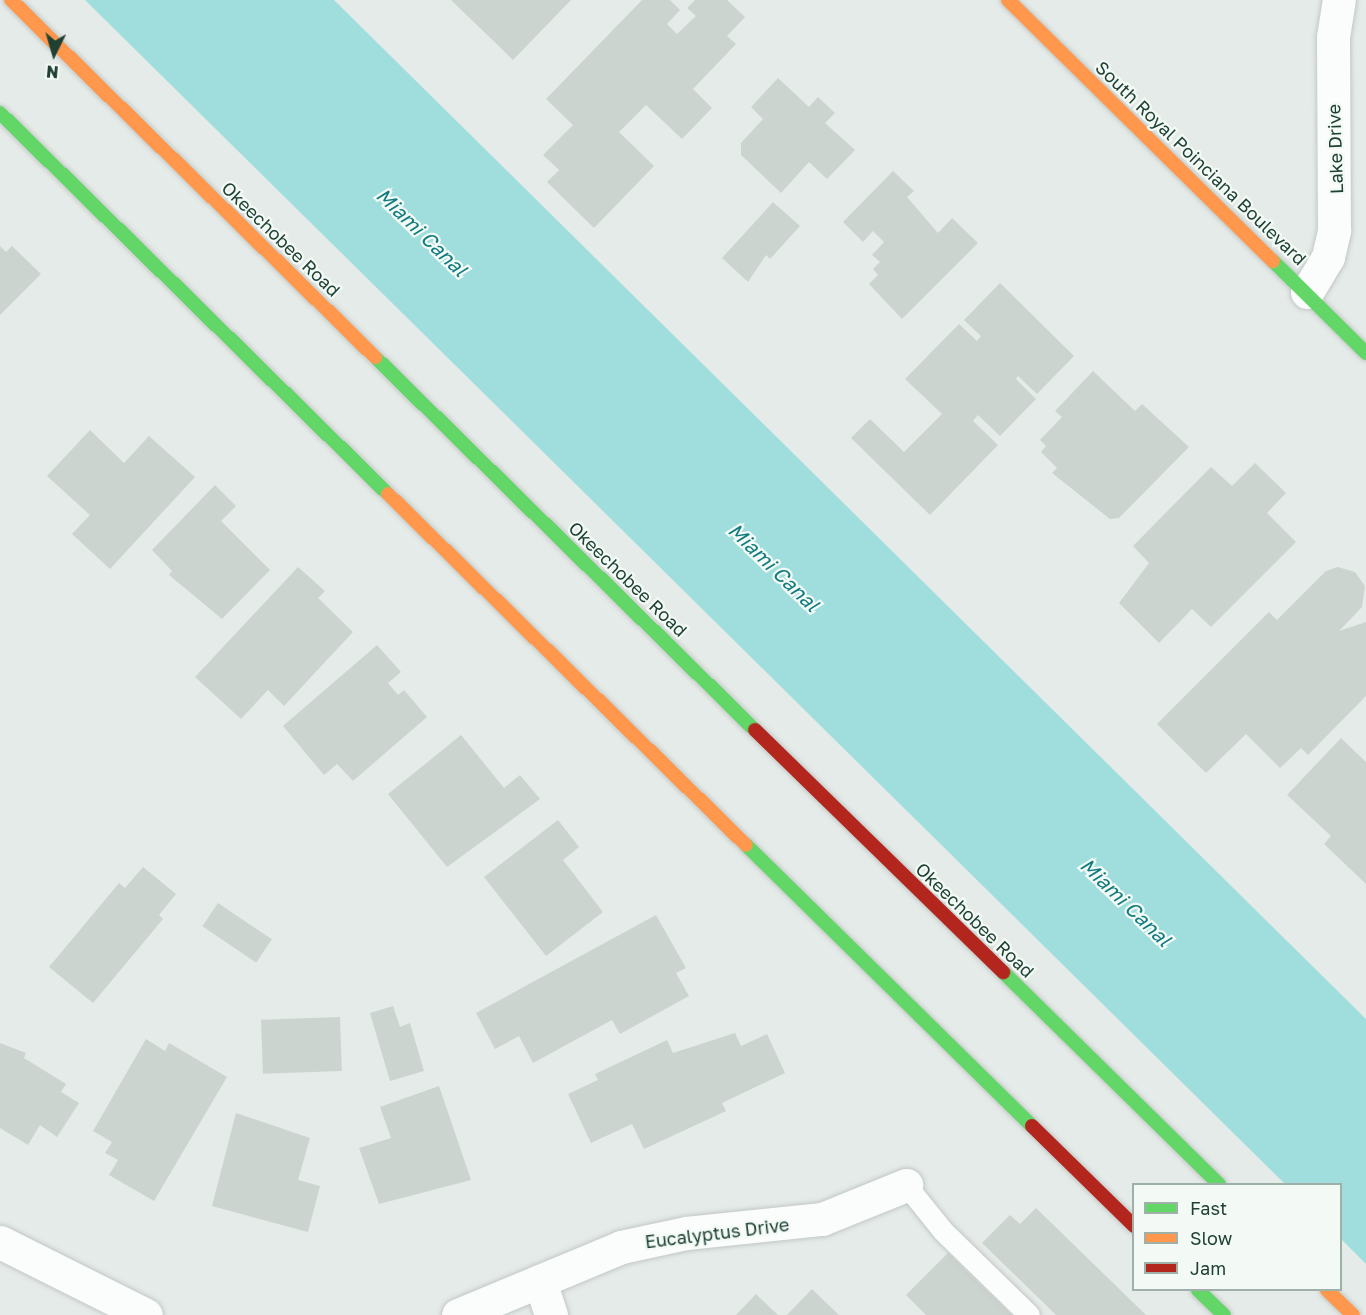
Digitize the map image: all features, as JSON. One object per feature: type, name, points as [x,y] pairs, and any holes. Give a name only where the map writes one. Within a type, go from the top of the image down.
[{"type":"main road","name":"Okeechobee Road","points":[[11,0],[1218,1183]]},
{"type":"main road","name":"South Royal Poinciana Boulevard","points":[[1008,0],[1307,292],[1366,353]]},
{"type":"main road","points":[[0,113],[1132,1224]]},
{"type":"main road","points":[[1199,1291],[1224,1315]]},
{"type":"main road","points":[[1327,1291],[1353,1315]]},
{"type":"street","name":"Lake Drive","points":[[1307,292],[1328,257],[1334,230],[1333,37],[1339,0]]},
{"type":"street","name":"Eucalyptus Drive","points":[[461,1314],[621,1247],[686,1233],[822,1220],[906,1185]]},
{"type":"street","points":[[0,1242],[146,1315]]},
{"type":"street","points":[[540,1281],[551,1315]]},
{"type":"lane","points":[[906,1185],[943,1231],[1029,1315]]},
{"type":"water","name":"Miami Canal","points":[[85,0],[334,0],[1366,1019],[1366,1264],[1342,1240],[1342,1183],[1284,1183]]},
{"type":"building","points":[[451,0],[571,0],[513,60]]},
{"type":"building","points":[[642,0],[670,0],[680,10],[667,24],[677,34],[696,16],[687,8],[695,0],[727,0],[745,17],[727,36],[736,44],[693,89],[712,108],[682,139],[646,105],[619,132],[654,166],[594,228],[547,182],[559,170],[543,155],[573,125],[546,99]]},
{"type":"building","points":[[778,78],[809,107],[818,97],[835,113],[825,123],[855,150],[827,179],[809,162],[781,193],[741,155],[741,143],[763,119],[751,107]]},
{"type":"building","points":[[893,171],[914,191],[907,197],[938,233],[952,218],[978,243],[902,319],[869,284],[878,275],[873,269],[880,262],[872,255],[884,242],[873,231],[863,242],[843,222]]},
{"type":"building","points":[[773,202],[800,226],[770,259],[766,255],[748,282],[722,258]]},
{"type":"building","points":[[0,246],[6,252],[12,246],[41,274],[0,315]]},
{"type":"building","points":[[1000,283],[1074,356],[1037,394],[1018,376],[1016,379],[1036,399],[1000,436],[978,415],[973,421],[998,445],[930,515],[851,438],[870,419],[904,452],[942,414],[905,379],[959,324],[977,341],[981,336],[964,320]]},
{"type":"building","points":[[1093,371],[1135,411],[1142,404],[1189,447],[1119,518],[1110,519],[1052,473],[1057,468],[1041,452],[1046,446],[1040,440],[1062,417],[1055,411]]},
{"type":"building","points":[[90,430],[124,463],[149,436],[195,477],[110,569],[72,534],[90,515],[47,476]]},
{"type":"building","points":[[1255,463],[1286,493],[1267,513],[1296,542],[1211,627],[1192,609],[1159,643],[1119,603],[1149,563],[1133,546],[1211,467],[1232,486]]},
{"type":"building","points":[[215,485],[236,506],[221,521],[270,570],[222,619],[169,575],[172,571],[152,550]]},
{"type":"building","points":[[298,567],[325,591],[318,598],[353,632],[284,706],[268,690],[241,719],[195,677]]},
{"type":"building","points":[[1338,567],[1355,572],[1365,586],[1362,607],[1339,631],[1366,622],[1366,696],[1308,755],[1301,748],[1280,768],[1246,734],[1206,773],[1157,724],[1269,612],[1277,620],[1326,571]]},
{"type":"building","points":[[377,645],[401,672],[388,683],[398,695],[404,690],[427,717],[353,781],[337,764],[324,775],[283,726]]},
{"type":"building","points":[[461,735],[504,788],[520,775],[540,799],[447,867],[388,794]]},
{"type":"building","points":[[1341,738],[1366,762],[1366,884],[1324,844],[1331,836],[1287,795]]},
{"type":"building","points":[[558,820],[579,847],[563,860],[603,912],[546,956],[484,877]]},
{"type":"building","points":[[143,867],[176,894],[159,915],[163,919],[93,1003],[49,967],[119,883],[125,888]]},
{"type":"building","points":[[218,903],[272,939],[256,963],[202,926]]},
{"type":"building","points":[[656,915],[686,968],[676,973],[689,996],[620,1034],[612,1020],[533,1063],[519,1036],[495,1049],[476,1013]]},
{"type":"building","points":[[393,1006],[400,1027],[410,1023],[424,1071],[390,1081],[370,1013]]},
{"type":"building","points":[[340,1017],[342,1071],[263,1074],[261,1020]]},
{"type":"building","points":[[735,1033],[741,1046],[767,1034],[785,1073],[722,1103],[726,1111],[644,1149],[632,1124],[591,1143],[568,1094],[598,1080],[595,1074],[667,1040],[673,1053]]},
{"type":"building","points":[[146,1039],[165,1051],[169,1043],[227,1077],[154,1201],[109,1175],[118,1160],[105,1153],[112,1142],[93,1131]]},
{"type":"building","points":[[0,1043],[26,1053],[24,1058],[66,1084],[61,1092],[79,1103],[57,1137],[40,1125],[28,1145],[0,1128]]},
{"type":"building","points":[[439,1086],[471,1180],[379,1204],[359,1148],[391,1138],[380,1107]]},
{"type":"building","points":[[236,1113],[310,1138],[298,1180],[320,1186],[308,1232],[212,1206]]},
{"type":"building","points":[[1036,1208],[1146,1315],[1056,1315],[982,1243],[1010,1215],[1020,1224]]},
{"type":"building","points":[[948,1253],[1012,1315],[926,1315],[906,1295]]},
{"type":"building","points":[[812,1289],[839,1315],[787,1315]]},
{"type":"building","points":[[756,1294],[778,1315],[736,1315]]},
{"type":"traffic: fast","points":[[0,113],[388,494]]},
{"type":"traffic: fast","points":[[1273,261],[1366,353]]},
{"type":"traffic: fast","points":[[375,357],[755,730]]},
{"type":"traffic: fast","points":[[746,845],[1032,1126]]},
{"type":"traffic: fast","points":[[1003,972],[1218,1183]]},
{"type":"traffic: fast","points":[[1199,1291],[1224,1315]]},
{"type":"traffic: slow","points":[[11,0],[375,357]]},
{"type":"traffic: slow","points":[[1008,0],[1273,261]]},
{"type":"traffic: slow","points":[[388,494],[746,845]]},
{"type":"traffic: slow","points":[[1328,1291],[1353,1315]]},
{"type":"traffic: jam","points":[[755,730],[1003,972]]},
{"type":"traffic: jam","points":[[1032,1126],[1132,1224]]}]
